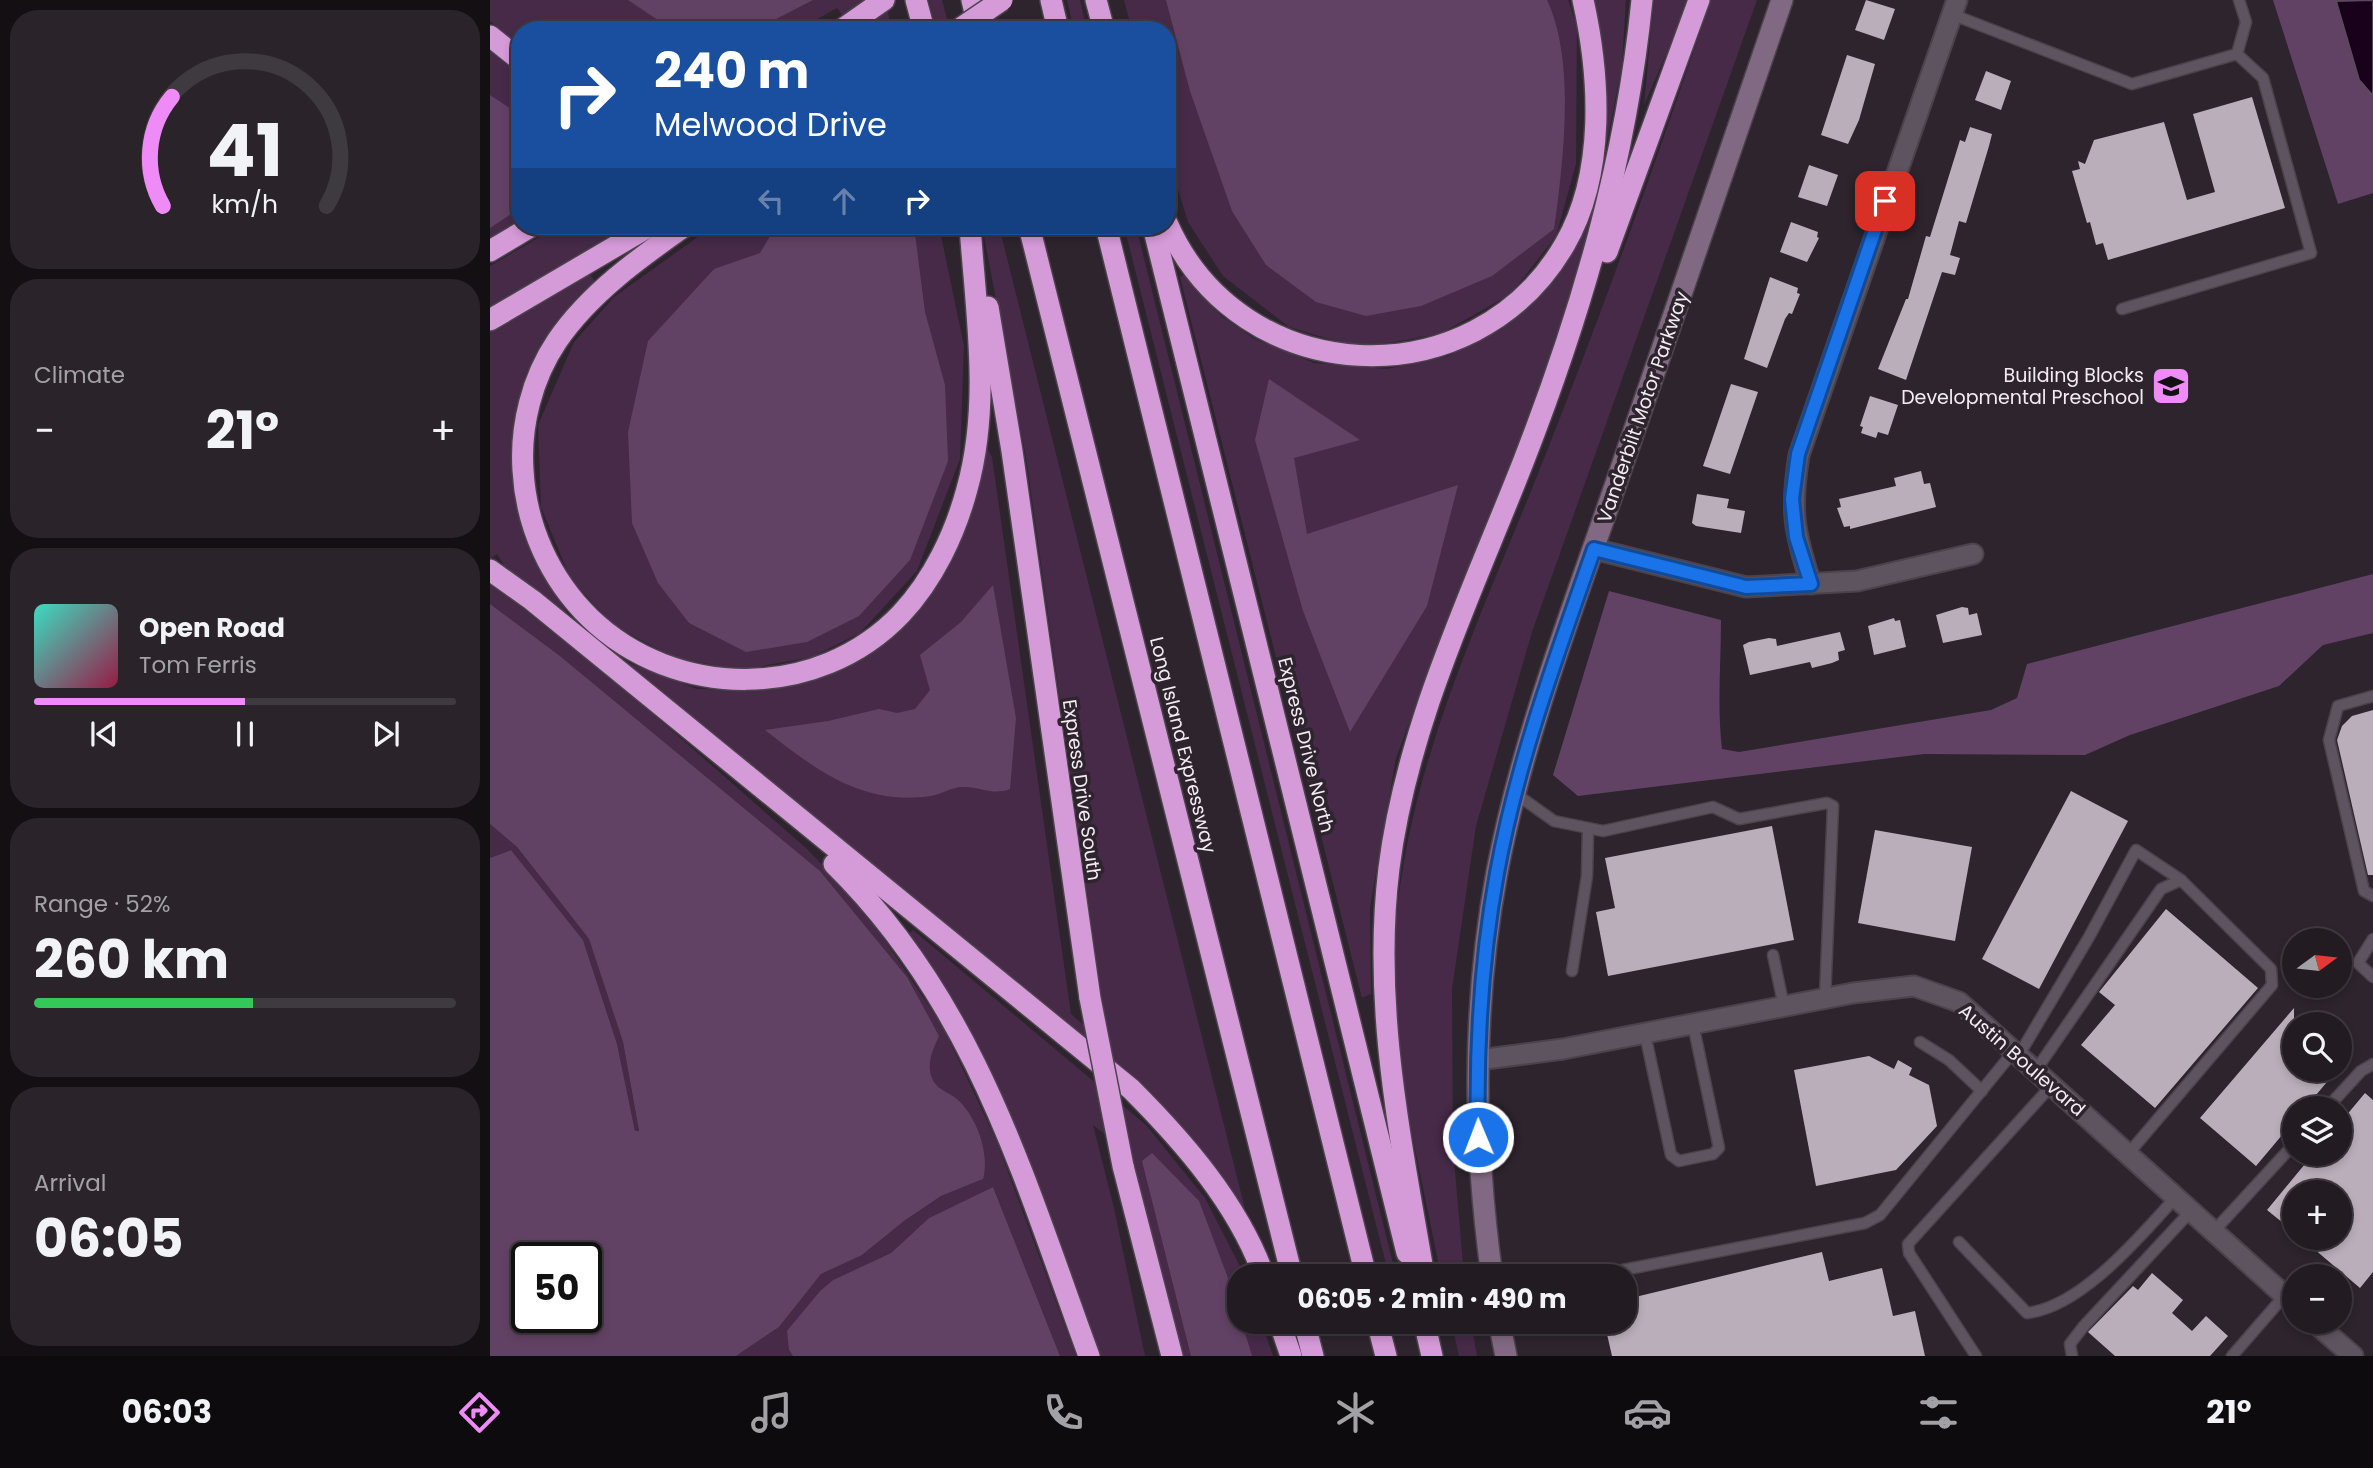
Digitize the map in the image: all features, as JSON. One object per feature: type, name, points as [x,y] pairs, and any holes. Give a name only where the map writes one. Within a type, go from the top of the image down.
[{"type":"highway","points":[[854,21],[884,0]]},
{"type":"highway","points":[[916,0],[922,21]]},
{"type":"highway","points":[[972,0],[977,21]]},
{"type":"highway","points":[[971,21],[1002,0]]},
{"type":"highway","points":[[1051,0],[1056,21]]},
{"type":"highway","points":[[1096,0],[1102,21]]},
{"type":"highway","points":[[1174,235],[1189,261],[1229,305],[1247,319],[1287,340],[1331,353],[1378,357],[1426,350],[1473,332],[1506,311],[1537,282],[1566,243],[1576,219],[1589,169],[1595,116],[1594,64],[1584,0]]},
{"type":"highway","points":[[1569,341],[1611,191],[1628,106],[1642,0]]},
{"type":"highway","points":[[1422,1264],[1384,1023],[1384,925],[1393,840],[1406,778],[1424,715],[1569,341],[1616,229],[1699,0]]},
{"type":"highway","points":[[490,36],[511,54]]},
{"type":"highway","points":[[490,251],[517,235]]},
{"type":"highway","points":[[490,320],[635,235]]},
{"type":"highway","points":[[673,235],[590,300],[556,343],[534,389],[527,414],[523,483],[533,528],[548,561],[569,595],[603,631],[647,659],[674,669],[699,676],[746,680],[772,678],[817,668],[860,646],[901,613],[926,581],[947,544],[974,461],[981,401],[971,235]]},
{"type":"highway","name":"Express Drive South","points":[[972,235],[1005,407],[1090,998],[1124,1166],[1172,1356]]},
{"type":"highway","name":"Long Island Expressway","points":[[1031,235],[1289,1264]]},
{"type":"highway","points":[[1109,235],[1363,1264]]},
{"type":"highway","name":"Express Drive North","points":[[1155,235],[1410,1264]]},
{"type":"highway","points":[[490,570],[532,600],[1131,1089],[1205,1172],[1250,1243],[1259,1264]]},
{"type":"highway","points":[[756,785],[871,903],[928,978],[965,1040],[1011,1142],[1089,1356]]},
{"type":"highway","points":[[1157,1302],[1165,1356]]},
{"type":"highway","points":[[1283,1334],[1291,1356]]},
{"type":"highway","points":[[1307,1334],[1312,1356]]},
{"type":"highway","points":[[1380,1334],[1386,1356]]},
{"type":"highway","points":[[1428,1334],[1435,1356]]},
{"type":"highway","points":[[1433,1334],[1435,1356]]},
{"type":"main road","name":"Vanderbilt Motor Parkway","points":[[1491,1264],[1480,1173],[1478,1060],[1489,925],[1497,873],[1515,794],[1547,687],[1783,0]]},
{"type":"main road","points":[[1502,1334],[1506,1356]]},
{"type":"street","points":[[1811,584],[1796,537],[1792,499],[1798,454],[1954,7]]},
{"type":"street","points":[[1594,549],[1746,587],[1857,581],[1973,554]]},
{"type":"street","name":"Austin Boulevard","points":[[1478,1060],[1517,1056],[1825,999],[1914,986],[1959,1002],[2282,1292]]},
{"type":"street","points":[[2328,1334],[2353,1356]]},
{"type":"lane","points":[[2236,54],[2246,22],[2239,0]]},
{"type":"lane","points":[[1954,7],[2132,84],[2236,54]]},
{"type":"lane","points":[[2122,309],[2311,253],[2263,78],[2236,54]]},
{"type":"lane","points":[[2373,696],[2338,706],[2329,740],[2364,891],[2373,896]]},
{"type":"lane","points":[[1515,794],[1555,821],[1603,831],[1713,807],[1740,819],[1827,803],[1833,806],[1825,999]]},
{"type":"lane","points":[[1572,971],[1587,876],[1588,829]]},
{"type":"lane","points":[[1637,1267],[1865,1223],[1880,1215],[1982,1091],[2017,1053],[2090,937],[2136,850],[2181,880],[2271,969],[2272,985],[2128,1154]]},
{"type":"lane","points":[[2036,1070],[2161,888],[2181,880]]},
{"type":"lane","points":[[2373,939],[2358,963],[2373,977]]},
{"type":"lane","points":[[1773,955],[1784,1007]]},
{"type":"lane","points":[[1645,1034],[1671,1155],[1679,1161],[1713,1154],[1718,1148],[1693,1024]]},
{"type":"lane","points":[[1920,1042],[1949,1060],[1982,1091]]},
{"type":"lane","points":[[2338,1096],[2361,1070],[2373,1064]]},
{"type":"lane","points":[[1976,1356],[1909,1253],[1908,1244],[2052,1085]]},
{"type":"lane","points":[[2214,1231],[2282,1157]]},
{"type":"lane","points":[[1959,1242],[2027,1313],[2041,1311],[2058,1303],[2118,1260],[2176,1197]]},
{"type":"lane","points":[[2072,1356],[2070,1344],[2083,1327],[2191,1211]]},
{"type":"lane","points":[[2232,1356],[2282,1307]]},
{"type":"shaded area","points":[[490,0],[885,0],[890,21],[846,21],[837,8],[814,21],[511,21],[511,38],[490,21]]},
{"type":"shaded area","points":[[628,0],[813,0],[776,19],[660,21]]},
{"type":"shaded area","points":[[929,0],[942,0],[948,21],[934,21]]},
{"type":"shaded area","points":[[1067,0],[1080,0],[1085,21],[1072,21]]},
{"type":"shaded area","points":[[1124,0],[1568,0],[1577,27],[1576,164],[1556,236],[1511,294],[1440,334],[1359,348],[1289,327],[1223,276],[1188,222],[1176,183],[1176,21],[1130,21]]},
{"type":"shaded area","points":[[1166,0],[1547,0],[1562,53],[1565,113],[1554,229],[1492,276],[1421,306],[1366,316],[1316,302],[1266,265],[1232,211],[1190,91],[1176,38],[1176,21],[1172,21]]},
{"type":"shaded area","points":[[1591,0],[1626,0],[1622,65],[1596,198],[1567,314],[1509,474],[1455,602],[1396,758],[1370,908],[1371,994],[1362,998],[1180,277],[1184,275],[1220,315],[1253,338],[1314,363],[1387,369],[1448,356],[1502,329],[1552,282],[1588,208]]},
{"type":"shaded area","points":[[1654,0],[1690,0],[1644,105]]},
{"type":"shaded area","points":[[1711,0],[1757,0],[1532,632],[1476,826],[1452,989],[1453,1147],[1463,1264],[1439,1264],[1406,1102],[1396,1013],[1396,924],[1404,864],[1416,805],[1451,690],[1586,351]]},
{"type":"shaded area","points":[[2273,0],[2373,0],[2373,193],[2338,204]]},
{"type":"shaded area","points":[[2373,0],[2372,95],[2359,80],[2336,1]]},
{"type":"shaded area","points":[[490,48],[511,64],[511,226],[490,239]]},
{"type":"shaded area","points":[[490,95],[511,109],[511,214],[490,228]]},
{"type":"shaded area","points":[[543,235],[613,235],[490,310],[490,266]]},
{"type":"shaded area","points":[[700,235],[941,235],[964,346],[960,459],[917,571],[860,633],[812,657],[740,670],[672,657],[612,624],[570,578],[541,507],[538,425],[574,342],[614,297]]},
{"type":"shaded area","points":[[771,235],[915,235],[925,312],[945,385],[948,461],[910,560],[859,616],[807,642],[746,652],[689,623],[658,583],[632,523],[628,432],[648,341],[714,269],[760,253]]},
{"type":"shaded area","points":[[984,235],[1001,235],[1247,1217],[1216,1167],[1120,1072],[509,573],[497,554],[490,559],[490,332],[589,273],[596,283],[516,418],[516,506],[535,556],[570,618],[629,663],[697,689],[771,690],[848,665],[910,616],[987,448],[992,457],[1071,1014],[1109,1048],[1026,457]]},
{"type":"shaded area","points":[[1126,235],[1138,235],[1393,1264],[1386,1264]]},
{"type":"shaded area","points":[[1269,379],[1360,440],[1294,458],[1307,534],[1458,485],[1427,606],[1350,732],[1303,611],[1255,440]]},
{"type":"shaded area","points":[[2373,574],[2373,633],[2323,645],[2279,686],[2130,735],[2085,755],[1924,754],[1578,796],[1553,775],[1609,591],[1721,620],[1719,701],[1722,749],[1739,752],[1991,710],[2017,698],[2027,664]]},
{"type":"shaded area","points":[[490,582],[620,685],[806,848],[862,906],[943,1027],[997,1142],[1076,1356],[1060,1356],[993,1187],[929,1218],[891,1253],[833,1280],[820,1291],[788,1331],[789,1350],[793,1356],[736,1356],[779,1327],[821,1274],[862,1255],[904,1221],[941,1196],[983,1179],[958,1101],[937,1087],[931,1077],[907,977],[820,871],[560,656],[490,604]]},
{"type":"shaded area","points":[[993,585],[1016,718],[1010,789],[997,792],[962,787],[931,796],[883,796],[841,782],[803,759],[765,730],[828,721],[879,709],[897,713],[915,709],[930,690],[920,655],[961,622]]},
{"type":"shaded area","points":[[490,604],[560,656],[820,871],[907,977],[939,1036],[930,1062],[930,1072],[939,1088],[957,1099],[976,1126],[985,1158],[983,1179],[941,1196],[904,1221],[862,1255],[821,1274],[779,1327],[736,1356],[490,1356],[490,858],[511,850],[583,940],[617,1044],[635,1131],[639,1131],[623,1042],[589,939],[517,847],[490,824]]},
{"type":"shaded area","points":[[490,824],[516,846],[589,939],[623,1042],[639,1132],[635,1131],[617,1044],[583,940],[511,850],[490,858]]},
{"type":"shaded area","points":[[913,930],[1146,1125],[1205,1198],[1239,1264],[1227,1264],[1227,1334],[1265,1334],[1273,1356],[1180,1356],[1159,1280],[1133,1156],[1093,1125],[1114,1208],[1145,1356],[1093,1356],[1012,1132],[903,939]]},
{"type":"shaded area","points":[[1152,1153],[1199,1201],[1227,1275],[1227,1334],[1245,1334],[1252,1356],[1191,1356],[1142,1161]]},
{"type":"shaded area","points":[[993,1187],[1060,1356],[793,1356],[789,1350],[787,1331],[820,1291],[833,1280],[891,1253],[929,1218]]},
{"type":"shaded area","points":[[1454,1334],[1473,1334],[1477,1356],[1459,1356]]},
{"type":"building","points":[[1866,0],[1895,9],[1884,40],[1855,30]]},
{"type":"building","points":[[1847,55],[1875,64],[1859,120],[1848,144],[1821,135]]},
{"type":"building","points":[[1986,71],[2011,81],[2001,110],[1975,100]]},
{"type":"building","points":[[2252,97],[2285,208],[2108,260],[2103,243],[2096,245],[2090,222],[2087,223],[2072,171],[2080,169],[2078,161],[2085,164],[2094,140],[2164,122],[2187,200],[2215,192],[2193,114]]},
{"type":"building","points":[[1970,127],[1992,134],[1989,146],[1966,223],[1959,221],[1950,255],[1960,258],[1955,275],[1942,272],[1906,380],[1878,369],[1908,299],[1926,236],[1930,237],[1960,140],[1965,142]]},
{"type":"building","points":[[1809,165],[1838,175],[1827,206],[1798,197]]},
{"type":"building","points":[[1791,222],[1818,232],[1819,238],[1807,262],[1780,252]]},
{"type":"building","points":[[1770,277],[1798,288],[1797,293],[1800,294],[1792,314],[1789,313],[1785,319],[1767,368],[1744,359]]},
{"type":"building","points":[[1731,384],[1758,392],[1730,474],[1703,466]]},
{"type":"building","points":[[1870,396],[1898,405],[1888,435],[1878,432],[1876,438],[1861,433],[1863,427],[1860,426]]},
{"type":"building","points":[[1921,471],[1924,484],[1930,483],[1936,507],[1850,529],[1850,526],[1844,527],[1837,508],[1841,507],[1839,499],[1896,486],[1894,478]]},
{"type":"building","points":[[1697,494],[1729,499],[1727,508],[1745,511],[1741,533],[1696,526],[1692,523]]},
{"type":"building","points":[[1962,607],[1968,608],[1969,615],[1977,613],[1982,635],[1943,643],[1936,615]]},
{"type":"building","points":[[1894,618],[1895,621],[1900,620],[1906,647],[1874,655],[1868,626]]},
{"type":"building","points":[[1840,632],[1845,650],[1838,652],[1839,660],[1812,668],[1810,662],[1750,675],[1743,645],[1749,642],[1776,639],[1777,646]]},
{"type":"building","points":[[2373,710],[2373,875],[2368,875],[2337,740],[2342,726],[2352,716]]},
{"type":"building","points":[[2071,791],[2128,821],[2039,989],[1982,959]]},
{"type":"building","points":[[1772,826],[1794,940],[1608,976],[1596,912],[1615,908],[1605,858]]},
{"type":"building","points":[[1875,830],[1972,847],[1955,941],[1858,923]]},
{"type":"building","points":[[2166,909],[2258,988],[2155,1108],[2081,1045],[2115,1005],[2099,992]]},
{"type":"building","points":[[2282,1022],[2282,1082],[2327,1082],[2315,1096],[2282,1096],[2282,1135],[2256,1166],[2200,1118]]},
{"type":"building","points":[[1869,1056],[1894,1069],[1898,1060],[1912,1068],[1909,1075],[1929,1085],[1937,1126],[1896,1170],[1816,1186],[1794,1070]]},
{"type":"building","points":[[2365,1093],[2373,1100],[2373,1272],[2360,1288],[2352,1281],[2352,1264],[2332,1264],[2315,1250],[2352,1250],[2352,1180],[2292,1180],[2303,1166],[2352,1166],[2352,1109]]},
{"type":"building","points":[[2282,1192],[2282,1222],[2267,1210]]},
{"type":"building","points":[[1822,1252],[1829,1281],[1882,1268],[1893,1316],[1915,1311],[1925,1356],[1612,1356],[1607,1334],[1637,1334],[1637,1297]]},
{"type":"building","points":[[2152,1273],[2183,1300],[2172,1313],[2192,1331],[2206,1316],[2228,1336],[2210,1356],[2115,1356],[2088,1332],[2133,1286],[2138,1290]]},
{"type":"place","name":"Building Blocks Developmental Preschool","points":[[2171,386]]},
{"type":"route","points":[[1478,1137],[1481,1000],[1497,873],[1515,794],[1594,549],[1746,587],[1811,584],[1796,537],[1792,499],[1798,454],[1885,201]]}]
